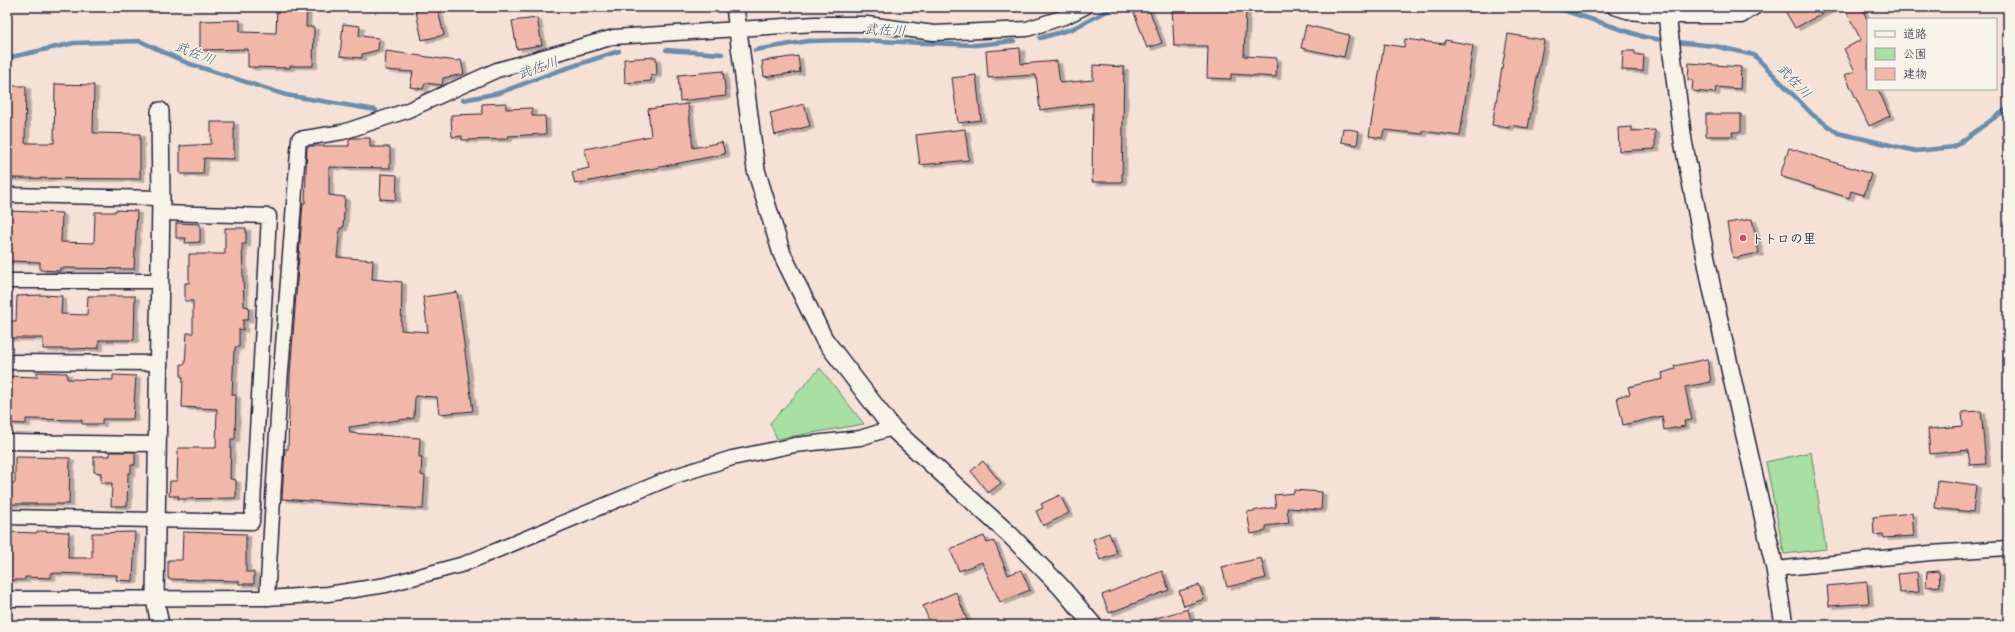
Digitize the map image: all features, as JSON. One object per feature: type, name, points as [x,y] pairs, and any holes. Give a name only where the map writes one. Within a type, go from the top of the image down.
[{"type":"street","points":[[735,7],[756,170],[782,254],[824,339],[892,428],[1010,535],[1061,587],[1093,625]]},
{"type":"street","points":[[267,598],[280,384],[298,139],[343,132],[406,111],[496,70],[577,46],[614,37],[830,24],[867,24],[934,33],[1027,29],[1067,16],[1085,7]]},
{"type":"street","points":[[1614,7],[1630,12],[1667,17],[1741,16],[1755,7]]},
{"type":"street","points":[[1667,17],[1683,142],[1711,281],[1775,569],[1784,625]]},
{"type":"street","points":[[160,111],[161,205],[155,598],[160,625]]},
{"type":"street","points":[[7,195],[161,205],[269,216],[252,522],[156,518],[7,517]]},
{"type":"street","points":[[7,281],[160,281]]},
{"type":"street","points":[[7,362],[158,363]]},
{"type":"street","points":[[7,599],[267,598],[328,594],[386,585],[423,577],[464,564],[675,476],[732,458],[795,445],[860,438],[892,428]]},
{"type":"street","points":[[7,442],[157,444]]},
{"type":"street","points":[[1775,569],[1930,552],[2008,548]]},
{"type":"green space","points":[[820,368],[864,424],[777,439],[770,423]]},
{"type":"green space","points":[[1811,452],[1826,549],[1784,554],[1766,462]]},
{"type":"building","points":[[277,7],[307,7],[306,27],[314,27],[313,66],[290,66],[290,68],[248,67],[248,49],[200,50],[200,21],[240,20],[240,32],[276,33]]},
{"type":"building","points":[[415,7],[437,7],[444,35],[422,40]]},
{"type":"building","points":[[1132,7],[1148,7],[1162,43],[1147,48]]},
{"type":"building","points":[[1172,7],[1210,7],[1210,9],[1246,11],[1244,56],[1277,58],[1276,77],[1231,74],[1231,79],[1207,78],[1208,46],[1174,46]]},
{"type":"building","points":[[1783,7],[1835,7],[1795,28]]},
{"type":"building","points":[[1844,7],[1861,7],[1867,19],[1867,90],[1878,90],[1890,116],[1869,126],[1845,75],[1855,71],[1844,49],[1861,40]]},
{"type":"building","points":[[537,18],[542,45],[517,49],[512,21]]},
{"type":"building","points":[[343,24],[360,26],[359,36],[379,38],[378,50],[362,54],[362,58],[340,56]]},
{"type":"building","points":[[1306,25],[1349,35],[1344,57],[1301,48]]},
{"type":"building","points":[[1508,34],[1544,40],[1528,128],[1509,125],[1509,128],[1492,125]]},
{"type":"building","points":[[1405,39],[1444,44],[1445,40],[1473,45],[1460,136],[1423,131],[1423,134],[1384,130],[1382,138],[1369,136],[1384,44],[1404,47]]},
{"type":"building","points":[[1020,48],[1021,64],[1057,61],[1060,83],[1093,80],[1093,65],[1124,67],[1122,182],[1092,182],[1093,103],[1040,110],[1036,75],[988,78],[986,51]]},
{"type":"building","points":[[386,51],[456,61],[461,60],[464,74],[443,78],[442,85],[425,83],[423,89],[410,87],[413,72],[385,70]]},
{"type":"building","points":[[1623,51],[1635,51],[1635,55],[1644,55],[1643,71],[1622,70]]},
{"type":"building","points":[[798,56],[800,72],[764,77],[762,61]]},
{"type":"building","points":[[656,57],[657,75],[651,75],[651,81],[625,83],[624,59]]},
{"type":"building","points":[[1689,63],[1741,67],[1740,89],[1716,87],[1715,93],[1692,91],[1693,80],[1688,80]]},
{"type":"building","points":[[723,71],[726,96],[680,101],[678,75]]},
{"type":"building","points":[[976,75],[981,120],[958,123],[952,78]]},
{"type":"building","points":[[55,84],[94,85],[93,133],[140,134],[140,179],[7,178],[7,86],[26,86],[25,143],[54,143]]},
{"type":"building","points":[[506,103],[506,109],[532,108],[532,116],[545,116],[546,134],[508,136],[508,139],[462,140],[462,136],[452,137],[451,115],[482,114],[482,104]]},
{"type":"building","points":[[688,104],[693,148],[722,142],[725,154],[575,184],[572,172],[589,168],[585,149],[651,136],[648,109]]},
{"type":"building","points":[[804,104],[810,126],[775,135],[770,113]]},
{"type":"building","points":[[1706,114],[1741,114],[1741,132],[1732,132],[1733,136],[1706,136]]},
{"type":"building","points":[[211,122],[234,122],[234,159],[204,158],[203,174],[180,174],[180,146],[211,144]]},
{"type":"building","points":[[1632,127],[1632,131],[1655,130],[1655,149],[1619,151],[1618,128]]},
{"type":"building","points":[[1343,128],[1359,131],[1357,145],[1341,142]]},
{"type":"building","points":[[965,129],[969,160],[920,165],[916,135]]},
{"type":"building","points":[[370,138],[370,147],[390,147],[390,168],[329,167],[329,195],[345,197],[343,228],[340,228],[337,257],[373,260],[372,279],[402,282],[401,330],[428,332],[423,297],[457,292],[473,411],[439,414],[437,397],[415,396],[414,418],[349,427],[350,433],[420,438],[419,457],[422,457],[421,475],[425,476],[423,509],[282,499],[285,449],[288,449],[290,375],[303,203],[305,203],[307,146],[349,146],[349,139]]},
{"type":"building","points":[[1789,148],[1871,174],[1864,195],[1851,191],[1849,198],[1780,176]]},
{"type":"building","points":[[381,174],[397,175],[396,200],[380,199]]},
{"type":"building","points":[[115,210],[137,211],[134,269],[60,268],[60,271],[40,270],[40,262],[7,261],[7,211],[62,213],[61,242],[94,243],[95,212],[115,212]]},
{"type":"building","name":"トトロの里","points":[[1752,219],[1759,253],[1733,258],[1727,223]]},
{"type":"building","points":[[176,223],[200,224],[200,242],[185,243],[186,238],[176,238]]},
{"type":"building","points":[[225,228],[246,228],[246,244],[242,244],[244,306],[249,307],[248,320],[243,320],[243,330],[239,329],[239,347],[235,347],[234,351],[232,395],[236,395],[235,439],[231,439],[230,479],[236,480],[236,498],[178,499],[179,496],[169,496],[170,481],[177,481],[178,448],[216,448],[217,409],[182,407],[183,377],[181,377],[181,364],[185,364],[187,333],[193,333],[193,301],[185,301],[185,283],[189,283],[189,254],[225,254]]},
{"type":"building","points":[[17,296],[62,296],[61,314],[87,315],[88,296],[135,296],[134,340],[99,340],[99,348],[43,349],[43,338],[7,338],[7,321],[16,321]]},
{"type":"building","points":[[1707,359],[1711,382],[1685,387],[1692,420],[1684,421],[1685,426],[1664,430],[1662,416],[1623,425],[1617,397],[1630,394],[1628,387],[1663,379],[1662,373],[1675,369],[1674,366]]},
{"type":"building","points":[[37,372],[67,373],[67,379],[113,380],[113,375],[136,376],[133,419],[102,419],[102,424],[82,424],[82,420],[26,419],[26,424],[7,423],[7,376],[37,377]]},
{"type":"building","points":[[1981,411],[1986,464],[1970,465],[1968,450],[1930,454],[1928,429],[1963,426],[1962,412]]},
{"type":"building","points":[[110,452],[135,452],[135,465],[131,465],[131,473],[128,473],[127,506],[111,506],[112,483],[101,483],[101,473],[94,472],[94,456],[110,456]]},
{"type":"building","points":[[15,457],[70,458],[69,504],[7,504],[7,483],[15,483]]},
{"type":"building","points":[[983,461],[1001,483],[988,493],[971,471]]},
{"type":"building","points":[[1938,480],[1976,485],[1973,512],[1935,508]]},
{"type":"building","points":[[1294,490],[1322,492],[1321,510],[1287,508],[1289,523],[1266,526],[1266,531],[1251,534],[1247,512],[1276,507],[1274,495],[1294,493]]},
{"type":"building","points":[[1060,495],[1069,513],[1043,526],[1036,511],[1043,508],[1041,504]]},
{"type":"building","points":[[1912,513],[1914,536],[1884,538],[1883,534],[1874,535],[1873,517]]},
{"type":"building","points":[[37,531],[69,532],[68,558],[92,558],[92,533],[135,532],[133,581],[116,580],[117,575],[51,573],[51,578],[25,577],[25,580],[8,580],[7,532],[37,533]]},
{"type":"building","points":[[183,532],[246,534],[246,572],[254,572],[254,584],[239,584],[239,581],[168,579],[168,560],[182,560]]},
{"type":"building","points":[[1109,533],[1117,554],[1100,560],[1093,539]]},
{"type":"building","points":[[984,536],[987,543],[994,541],[1008,575],[1021,570],[1030,590],[1000,602],[982,562],[959,571],[950,549]]},
{"type":"building","points":[[1261,558],[1266,578],[1227,587],[1222,567]]},
{"type":"building","points":[[1162,571],[1169,590],[1109,613],[1102,595]]},
{"type":"building","points":[[1939,571],[1940,586],[1926,587],[1927,572]]},
{"type":"building","points":[[1917,572],[1919,592],[1900,593],[1898,574]]},
{"type":"building","points":[[1867,582],[1869,603],[1829,606],[1827,586]]},
{"type":"building","points":[[1199,585],[1204,599],[1184,606],[1179,591]]},
{"type":"building","points":[[956,592],[969,625],[931,625],[923,606]]},
{"type":"building","points":[[1188,609],[1192,625],[1147,625],[1146,621]]},
{"type":"waterway","name":"武佐川","points":[[1040,38],[1072,29],[1115,7]]},
{"type":"waterway","name":"武佐川","points":[[1554,7],[1644,37],[1667,41]]},
{"type":"waterway","name":"武佐川","points":[[755,50],[808,41],[852,40],[976,45],[1014,41]]},
{"type":"waterway","name":"武佐川","points":[[7,58],[74,43],[140,41],[187,63],[286,95],[376,110]]},
{"type":"waterway","name":"武佐川","points":[[1675,42],[1715,46],[1754,55],[1813,115],[1838,133],[1916,151],[1954,147],[2008,108]]},
{"type":"waterway","name":"武佐川","points":[[666,50],[722,54]]},
{"type":"waterway","name":"武佐川","points":[[463,100],[499,93],[555,72],[619,51]]},
{"type":"place","name":"トトロの里","points":[[1743,238]]}]
